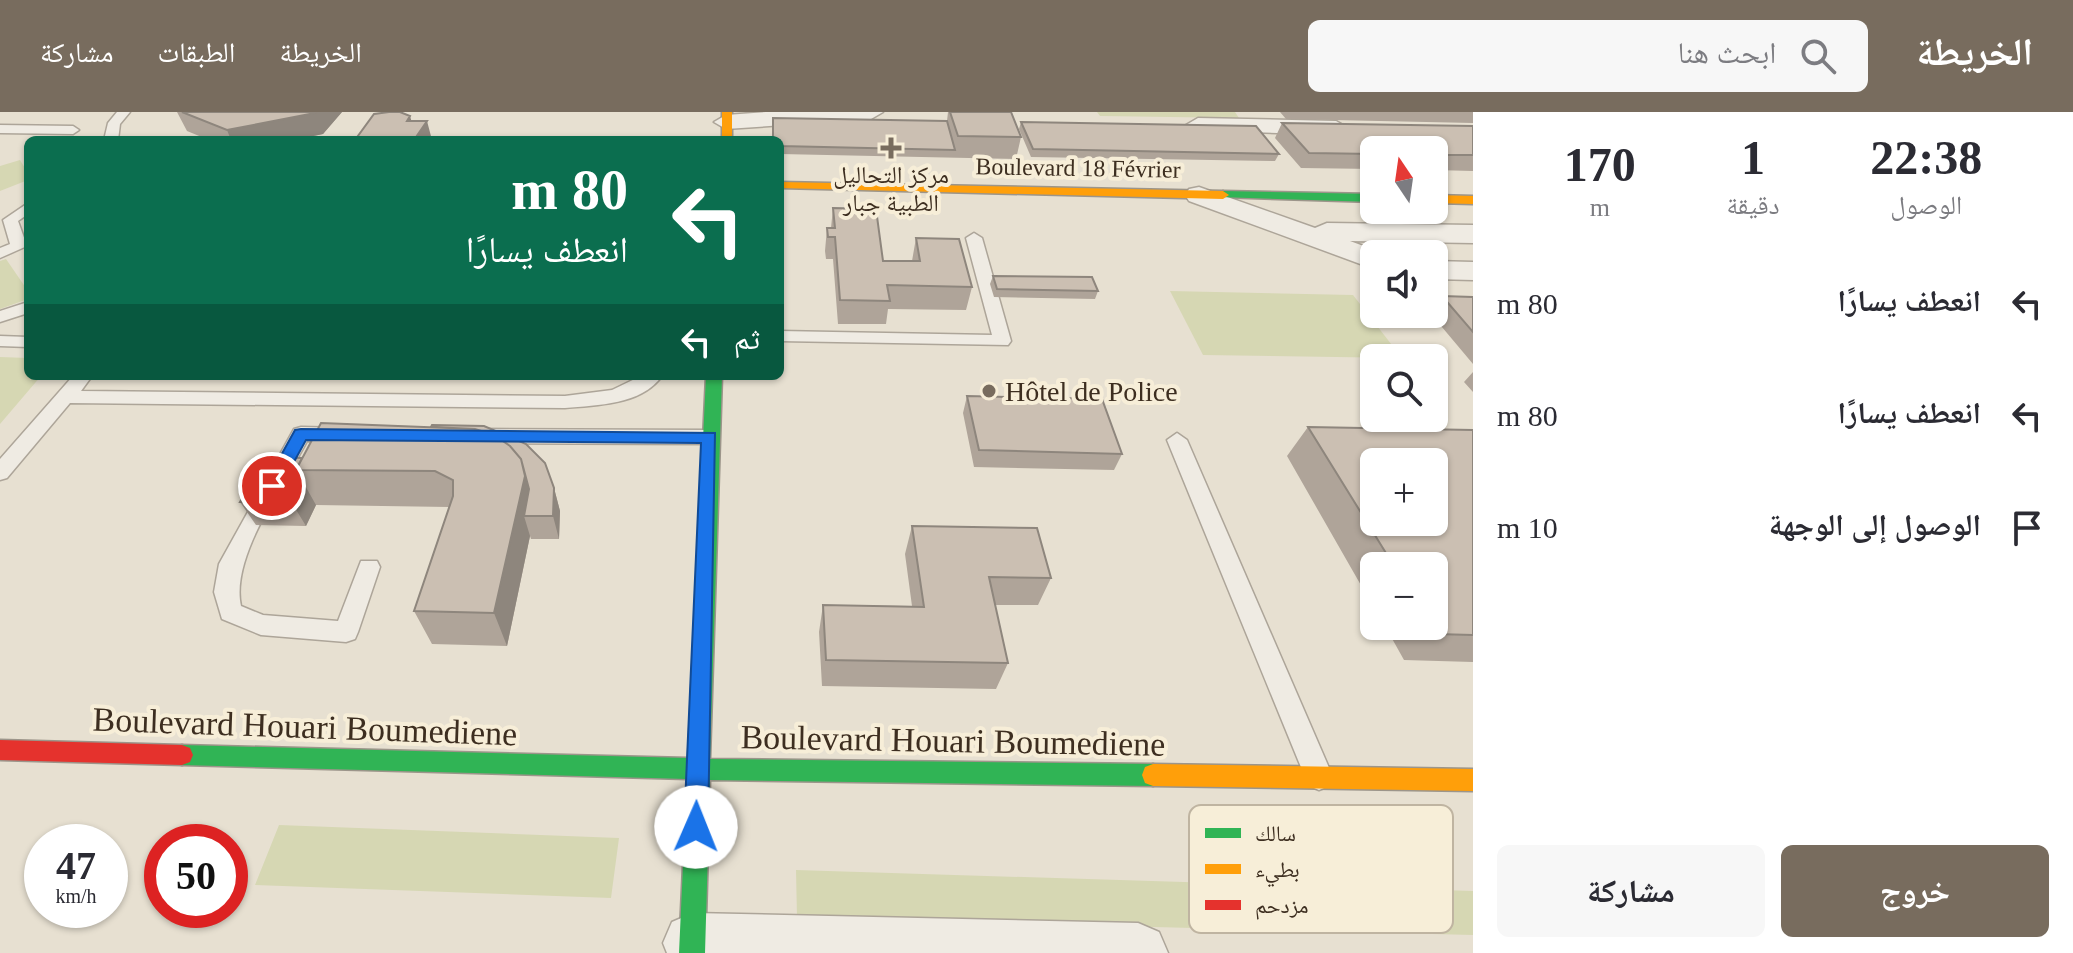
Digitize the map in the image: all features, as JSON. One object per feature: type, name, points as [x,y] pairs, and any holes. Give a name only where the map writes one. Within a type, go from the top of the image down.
[{"type":"main road","name":"Boulevard 18 Février","points":[[784,185],[1360,198]]},
{"type":"main road","points":[[1448,199],[1473,200]]},
{"type":"main road","points":[[693,948],[709,437],[714,380]]},
{"type":"main road","name":"Boulevard Houari Boumediene","points":[[0,750],[697,769],[1473,780]]},
{"type":"street","points":[[727,125],[871,112]]},
{"type":"street","points":[[1179,125],[1266,119],[1365,128]]},
{"type":"street","points":[[1199,195],[1360,255]]},
{"type":"street","points":[[1298,231],[1473,234]]},
{"type":"street","points":[[1448,270],[1473,271]]},
{"type":"street","points":[[693,948],[1138,953]]},
{"type":"lane","points":[[112,136],[114,123],[124,112]]},
{"type":"lane","points":[[0,129],[73,130]]},
{"type":"lane","points":[[0,253],[23,247],[10,220],[24,210]]},
{"type":"lane","points":[[784,336],[1002,341],[974,238]]},
{"type":"lane","points":[[0,317],[24,308]]},
{"type":"lane","points":[[0,341],[24,342]]},
{"type":"lane","points":[[0,473],[80,380]]},
{"type":"lane","points":[[68,397],[565,402],[615,396],[640,387],[648,380]]},
{"type":"lane","points":[[363,435],[301,434],[230,564],[226,592],[230,612],[261,625],[346,632],[369,567]]},
{"type":"lane","points":[[458,435],[709,437]]},
{"type":"lane","points":[[1177,440],[1320,778]]},
{"type":"green space","points":[[1097,112],[1235,112],[1239,118],[1100,116]]},
{"type":"green space","points":[[20,160],[24,166],[24,182],[0,191],[0,166]]},
{"type":"green space","points":[[6,259],[24,285],[24,300],[0,309],[0,261]]},
{"type":"green space","points":[[1170,291],[1353,295],[1360,304],[1360,328],[1379,328],[1391,344],[1360,344],[1360,357],[1203,355]]},
{"type":"green space","points":[[0,357],[24,358],[24,380],[38,380],[0,424]]},
{"type":"green space","points":[[279,825],[619,838],[611,898],[255,885]]},
{"type":"green space","points":[[796,870],[1189,882],[1189,928],[797,918]]},
{"type":"green space","points":[[1453,890],[1473,891],[1473,935],[1393,933],[1453,933]]},
{"type":"building","points":[[182,112],[316,112],[227,130]]},
{"type":"building","points":[[400,112],[410,116],[407,121],[427,121],[417,136],[358,136],[374,114]]},
{"type":"building","points":[[950,112],[1011,112],[1021,137],[958,136]]},
{"type":"building","points":[[773,118],[947,121],[955,150],[784,146],[784,136],[773,136]]},
{"type":"building","points":[[1021,122],[1256,126],[1279,154],[1033,149]]},
{"type":"building","points":[[1282,123],[1473,126],[1473,155],[1448,155],[1448,136],[1360,136],[1360,154],[1309,153]]},
{"type":"building","points":[[833,208],[876,209],[883,261],[920,261],[916,238],[959,239],[972,287],[887,285],[890,301],[840,300],[835,237],[828,237],[827,228],[835,228]]},
{"type":"building","points":[[993,276],[1092,277],[1098,291],[997,289]]},
{"type":"building","points":[[1448,296],[1473,297],[1473,332],[1448,303]]},
{"type":"building","points":[[967,396],[1102,399],[1122,454],[979,450]]},
{"type":"building","points":[[321,423],[475,429],[494,435],[510,446],[521,459],[525,476],[494,613],[414,611],[453,496],[453,480],[435,471],[296,470]]},
{"type":"building","points":[[432,425],[484,426],[526,444],[545,463],[554,488],[553,516],[524,516],[529,489],[521,459],[510,446],[494,435],[475,429]]},
{"type":"building","points":[[1308,427],[1360,428],[1360,432],[1473,430],[1473,635],[1448,634],[1448,552],[1385,552],[1375,536],[1448,536],[1448,448],[1360,448],[1360,511]]},
{"type":"building","points":[[266,457],[302,458],[296,470],[303,482],[292,503],[240,502]]},
{"type":"building","points":[[912,526],[1037,528],[1051,578],[989,577],[1008,663],[826,660],[823,605],[924,607]]},
{"type":"traffic: fast","points":[[1223,195],[1360,198]]},
{"type":"traffic: fast","points":[[692,953],[714,380]]},
{"type":"traffic: fast","points":[[182,755],[697,769],[1153,775]]},
{"type":"traffic: slow","points":[[727,112],[727,136]]},
{"type":"traffic: slow","points":[[784,185],[1223,195]]},
{"type":"traffic: slow","points":[[1448,199],[1473,200]]},
{"type":"traffic: slow","points":[[1153,775],[1473,780]]},
{"type":"traffic: jam","points":[[0,750],[182,755]]},
{"type":"place","name":"مركز التحاليل الطبية جبار","points":[[891,148]]},
{"type":"place","name":"Hôtel de Police","points":[[989,391]]},
{"type":"route","points":[[272,486],[301,434],[709,437],[696,827]]}]
